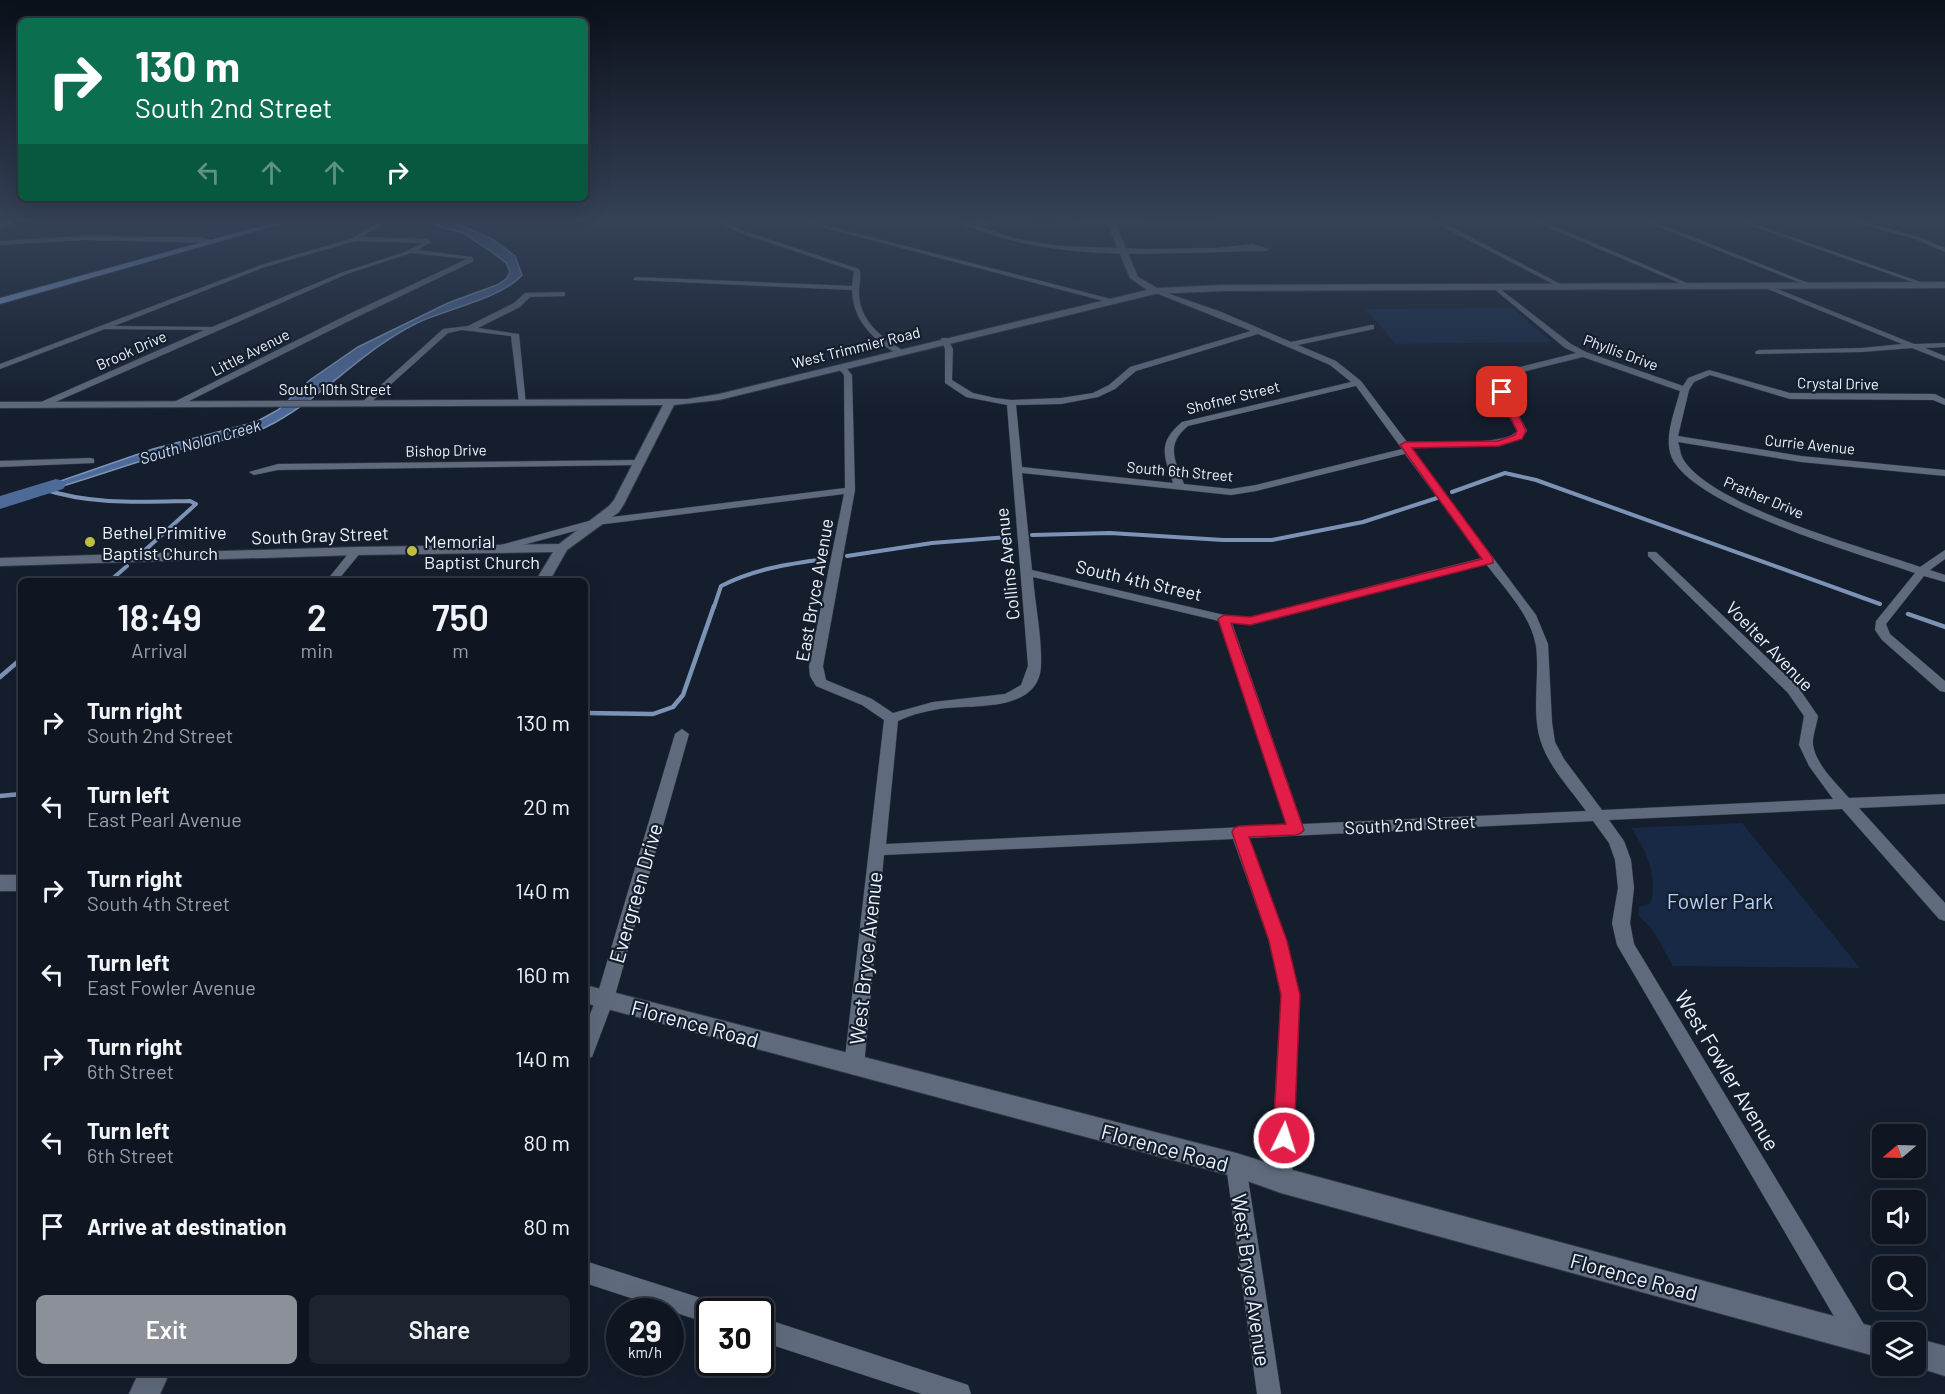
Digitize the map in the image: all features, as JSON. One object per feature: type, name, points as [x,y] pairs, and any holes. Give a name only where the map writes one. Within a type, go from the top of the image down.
[{"type":"main road","points":[[0,300],[55,285]]},
{"type":"street","points":[[0,368],[211,285]]},
{"type":"street","name":"Brook Drive","points":[[44,404],[317,285]]},
{"type":"street","name":"Little Avenue","points":[[177,404],[419,285]]},
{"type":"street","points":[[783,285],[855,288]]},
{"type":"street","points":[[856,285],[858,310],[864,323],[876,336],[899,352]]},
{"type":"street","points":[[1052,285],[1110,300]]},
{"type":"street","points":[[1145,285],[1155,291]]},
{"type":"street","points":[[1559,285],[1563,287]]},
{"type":"street","name":"West Trimmier Road","points":[[670,403],[710,399],[944,340],[1155,291],[1201,288],[1920,285]]},
{"type":"street","points":[[1765,286],[1945,359]]},
{"type":"street","name":"Phyllis Drive","points":[[1495,287],[1568,346],[1583,354],[1685,390]]},
{"type":"street","points":[[1194,305],[1187,298],[1188,295],[1201,288]]},
{"type":"street","name":"West Fowler Avenue","points":[[1155,291],[1333,363],[1358,382],[1530,615],[1542,644],[1548,742],[1558,761],[1616,841],[1623,860],[1626,888],[1621,923],[1626,945],[1871,1341]]},
{"type":"street","points":[[471,328],[517,305],[528,295],[562,294]]},
{"type":"street","points":[[1288,345],[1371,327]]},
{"type":"street","points":[[97,328],[215,328]]},
{"type":"street","points":[[366,403],[446,331],[471,328],[515,334],[523,403]]},
{"type":"street","points":[[944,340],[949,349],[948,381],[954,387],[976,397],[1011,403],[1061,401],[1095,395],[1112,387],[1133,369],[1258,332]]},
{"type":"street","points":[[1759,352],[1862,350],[1945,345]]},
{"type":"street","name":"South 6th Street","points":[[1016,469],[1180,488],[1241,491],[1406,447],[1499,443],[1518,437],[1522,431],[1502,392],[1503,377],[1511,372],[1583,354]]},
{"type":"street","name":"East Bryce Avenue","points":[[841,367],[848,375],[850,490],[816,666],[817,676],[821,683],[870,702],[891,720]]},
{"type":"street","name":"Crystal Drive","points":[[1685,390],[1690,380],[1709,372],[1790,396],[1935,397],[1945,402]]},
{"type":"street","name":"Shofner Street","points":[[1180,488],[1167,444],[1170,437],[1185,424],[1358,382]]},
{"type":"street","points":[[1673,438],[1685,390]]},
{"type":"street","points":[[656,431],[676,414],[710,399]]},
{"type":"street","points":[[544,578],[562,548],[620,501],[670,403]]},
{"type":"street","name":"South 10th Street","points":[[0,405],[670,403]]},
{"type":"street","name":"Collins Avenue","points":[[891,720],[903,713],[932,705],[1006,699],[1018,694],[1027,686],[1035,666],[1011,403]]},
{"type":"street","name":"Currie Avenue","points":[[1673,438],[1791,458],[1945,473]]},
{"type":"street","name":"Prather Drive","points":[[1673,438],[1677,458],[1687,471],[1723,498],[1780,523],[1945,579]]},
{"type":"street","points":[[0,464],[91,461]]},
{"type":"street","name":"Bishop Drive","points":[[254,472],[278,467],[639,463]]},
{"type":"street","name":"South Gray Street","points":[[497,549],[596,522],[850,490]]},
{"type":"street","name":"South Gray Street","points":[[0,562],[356,551],[562,548]]},
{"type":"street","points":[[334,578],[356,551]]},
{"type":"street","points":[[1945,553],[1922,571],[1880,624],[1881,630],[1945,688]]},
{"type":"street","name":"Voelter Avenue","points":[[1652,554],[1794,690],[1811,716],[1806,745],[1827,783],[1945,914]]},
{"type":"street","name":"South 4th Street","points":[[1026,572],[1224,619],[1250,621],[1489,560]]},
{"type":"street","points":[[1224,619],[1296,830]]},
{"type":"street","points":[[876,850],[891,720]]},
{"type":"street","name":"Evergreen Drive","points":[[588,1034],[595,996],[682,734]]},
{"type":"street","name":"South 2nd Street","points":[[876,850],[1945,798]]},
{"type":"street","points":[[1239,832],[1278,941],[1290,995],[1281,1180]]},
{"type":"street","name":"West Bryce Avenue","points":[[854,1066],[876,850]]},
{"type":"street","points":[[0,883],[18,883]]},
{"type":"street","name":"Florence Road","points":[[595,996],[1236,1165],[1281,1180],[1871,1341]]},
{"type":"street","name":"West Bryce Avenue","points":[[1236,1165],[1269,1394]]},
{"type":"street","points":[[588,1273],[696,1308]]},
{"type":"street","points":[[774,1334],[959,1394]]},
{"type":"street","points":[[1926,1356],[1945,1361]]},
{"type":"street","points":[[144,1394],[154,1376]]},
{"type":"green space","points":[[1512,308],[1552,342],[1396,344],[1365,309]]},
{"type":"green space","name":"Fowler Park","points":[[1742,823],[1860,968],[1673,966],[1652,929],[1638,915],[1639,907],[1651,903],[1653,882],[1646,854],[1631,828]]},
{"type":"water","points":[[497,285],[510,285],[487,297],[415,324],[396,335],[378,346],[293,412],[263,429],[239,437],[178,450],[39,493],[20,495],[153,449],[256,422],[278,410],[310,380],[358,347],[448,303]]},
{"type":"waterway","points":[[1452,492],[1505,473],[1536,480],[1880,604]]},
{"type":"waterway","name":"South Nolan Creek","points":[[0,503],[56,485]]},
{"type":"waterway","points":[[43,489],[97,500],[190,501],[196,504],[143,552]]},
{"type":"waterway","points":[[1032,535],[1110,533],[1223,540],[1272,540],[1363,522],[1437,498]]},
{"type":"waterway","points":[[847,556],[932,543],[1008,537]]},
{"type":"waterway","points":[[714,607],[721,586],[733,580],[772,568],[825,559]]},
{"type":"waterway","points":[[113,578],[127,566]]},
{"type":"waterway","points":[[588,713],[653,714],[673,707],[683,695],[714,606]]},
{"type":"waterway","points":[[1908,614],[1945,627]]},
{"type":"waterway","points":[[0,677],[18,662]]},
{"type":"waterway","points":[[0,796],[18,794]]},
{"type":"place","name":"Bethel Primitive Baptist Church","points":[[90,542]]},
{"type":"place","name":"Memorial Baptist Church","points":[[412,551]]},
{"type":"route","points":[[1284,1138],[1290,995],[1278,941],[1239,832],[1296,830],[1224,619],[1250,621],[1489,560],[1405,445],[1511,441],[1522,431],[1502,392]]}]
